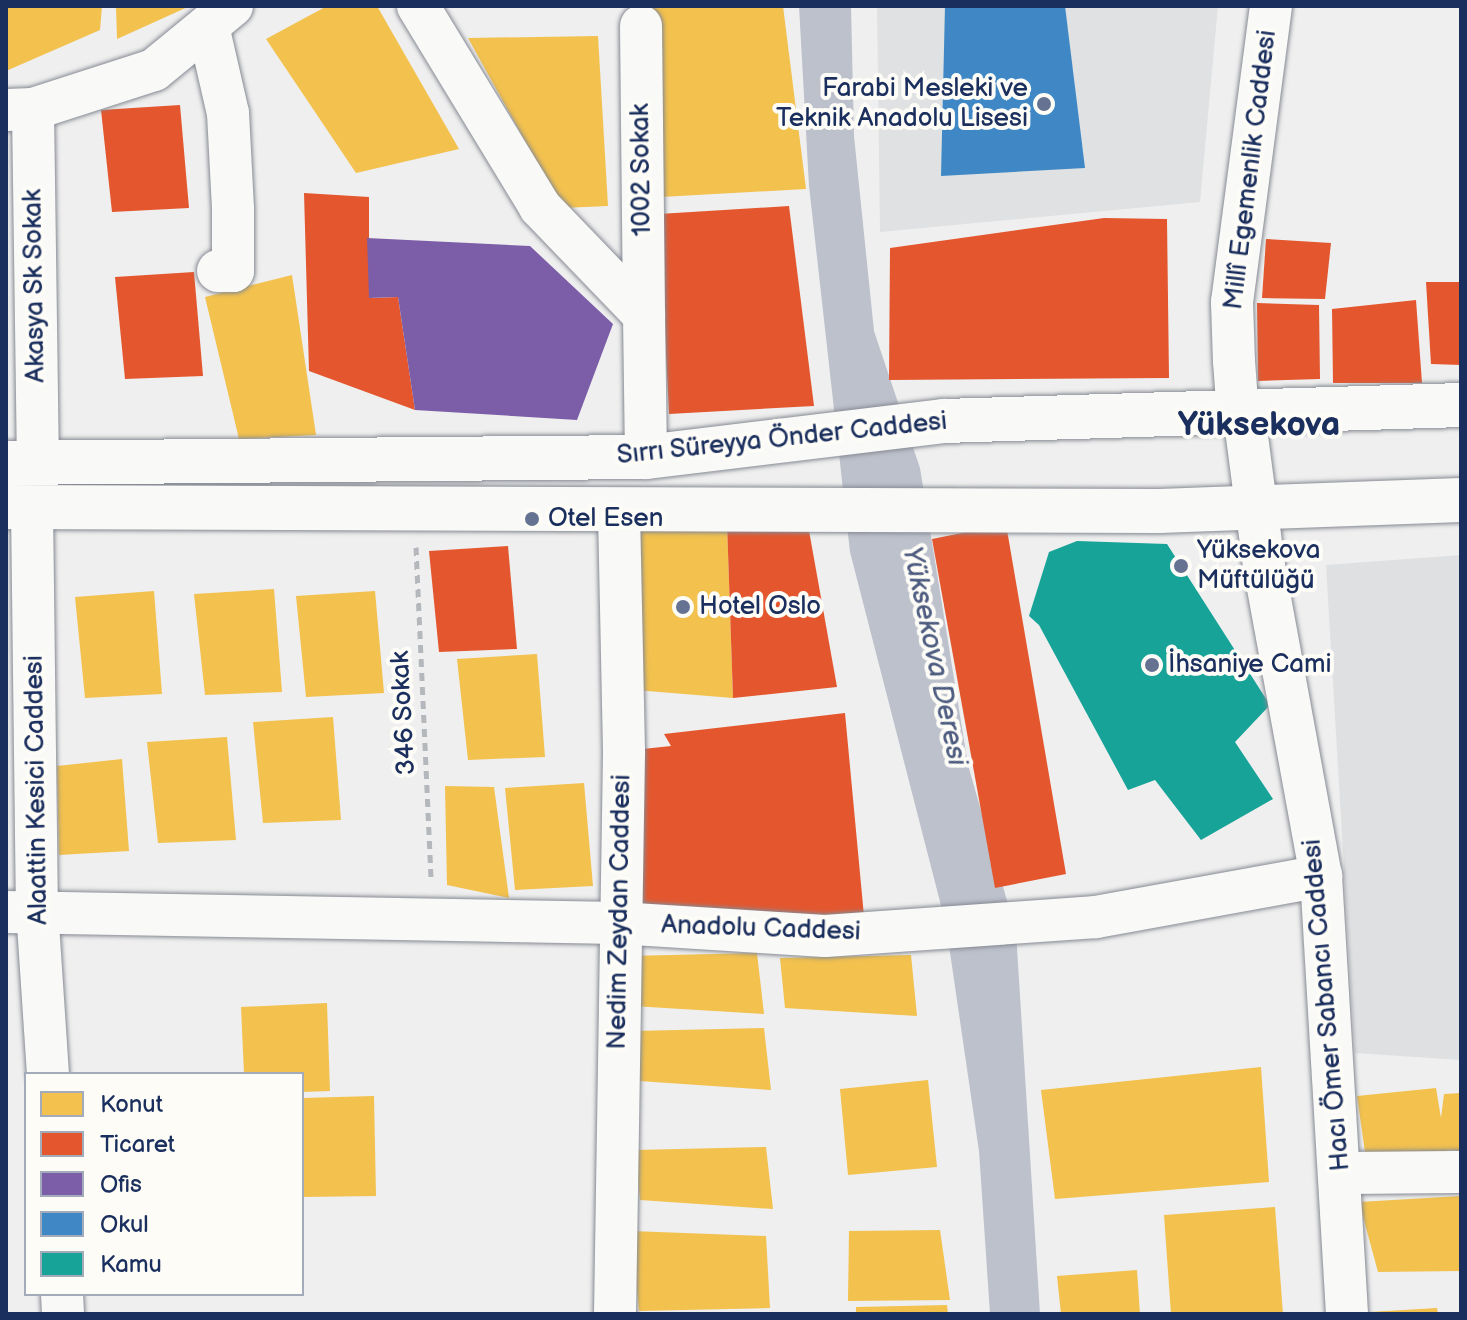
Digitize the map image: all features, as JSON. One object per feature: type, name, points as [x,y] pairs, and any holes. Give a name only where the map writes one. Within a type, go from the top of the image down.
[{"type":"main road","name":"Sırrı Süreyya Önder Caddesi","points":[[22,463],[646,457],[788,436],[944,421],[1242,422],[1461,405]]},
{"type":"main road","name":"Sırrı Süreyya Önder Caddesi","points":[[19,507],[1260,509],[1461,500]]},
{"type":"street","points":[[418,6],[540,207],[644,315]]},
{"type":"street","name":"Millî Egemenlik Caddesi","points":[[1260,509],[1242,422],[1232,302],[1271,6]]},
{"type":"street","points":[[20,109],[154,70],[220,16]]},
{"type":"street","points":[[218,271],[233,271],[233,209],[220,16]]},
{"type":"street","name":"1002 Sokak","points":[[641,26],[646,457]]},
{"type":"street","name":"Akasya Sk Sokak","points":[[20,109],[22,463]]},
{"type":"street","name":"Alaattin Kesici Caddesi","points":[[19,507],[22,911],[48,1072]]},
{"type":"street","name":"Nedim Zeydan Caddesi","points":[[615,1314],[618,923],[624,751],[619,509]]},
{"type":"street","name":"Hacı Ömer Sabancı Caddesi","points":[[1260,509],[1264,566],[1321,876],[1342,1173],[1347,1314]]},
{"type":"street","name":"Anadolu Caddesi","points":[[22,911],[618,923],[825,936],[1096,917],[1321,876]]},
{"type":"street","points":[[1342,1173],[1461,1172]]},
{"type":"path","name":"346 Sokak","points":[[414,506],[433,919]]},
{"type":"shaded area","name":"Farabi Mesleki ve Teknik Anadolu Lisesi","points":[[877,6],[1218,6],[1200,202],[880,232]]},
{"type":"shaded area","points":[[1461,555],[1461,1060],[1355,1053],[1326,565]]},
{"type":"water","name":"Yüksekova Deresi","points":[[799,6],[851,6],[854,136],[874,331],[920,468],[968,765],[1016,932],[1040,1314],[990,1314],[979,1151],[946,925],[850,552],[809,186]]},
{"type":"building: Konut","points":[[6,6],[102,6],[100,30],[6,71]]},
{"type":"building: Konut","points":[[116,6],[190,6],[117,39]]},
{"type":"building: Konut","points":[[327,6],[377,6],[459,149],[356,173],[266,39]]},
{"type":"building: Konut","points":[[652,6],[783,6],[806,189],[661,197]]},
{"type":"building: Konut","points":[[598,36],[608,206],[562,208],[468,38]]},
{"type":"building: Konut","points":[[292,275],[316,435],[239,439],[205,297]]},
{"type":"building: Konut","name":"Hotel Oslo","points":[[637,519],[727,523],[733,698],[635,690]]},
{"type":"building: Konut","points":[[274,589],[282,692],[205,695],[194,594]]},
{"type":"building: Konut","points":[[154,591],[162,694],[85,698],[75,597]]},
{"type":"building: Konut","points":[[375,591],[384,693],[306,697],[296,596]]},
{"type":"building: Konut","points":[[537,654],[545,757],[468,760],[457,659]]},
{"type":"building: Konut","points":[[333,717],[341,820],[263,823],[253,722]]},
{"type":"building: Konut","points":[[227,737],[236,840],[158,843],[147,742]]},
{"type":"building: Konut","points":[[122,759],[129,851],[59,855],[57,766]]},
{"type":"building: Konut","points":[[584,783],[593,886],[515,890],[505,788]]},
{"type":"building: Konut","points":[[445,786],[494,787],[509,898],[447,885]]},
{"type":"building: Konut","points":[[757,953],[764,1014],[632,1006],[627,956]]},
{"type":"building: Konut","points":[[911,955],[917,1016],[785,1008],[780,958]]},
{"type":"building: Konut","points":[[327,1003],[330,1091],[304,1092],[304,1072],[244,1072],[241,1007]]},
{"type":"building: Konut","points":[[764,1028],[771,1090],[639,1081],[634,1031]]},
{"type":"building: Konut","points":[[1261,1067],[1269,1182],[1055,1199],[1041,1090]]},
{"type":"building: Konut","points":[[928,1080],[937,1167],[848,1175],[840,1089]]},
{"type":"building: Konut","points":[[1436,1088],[1441,1118],[1444,1094],[1461,1093],[1461,1151],[1447,1150],[1448,1156],[1365,1152],[1357,1096]]},
{"type":"building: Konut","points":[[374,1096],[376,1196],[304,1197],[304,1098]]},
{"type":"building: Konut","points":[[766,1147],[773,1209],[640,1200],[635,1150]]},
{"type":"building: Konut","points":[[1461,1196],[1461,1271],[1378,1272],[1359,1202]]},
{"type":"building: Konut","points":[[1275,1207],[1283,1314],[1171,1314],[1164,1215]]},
{"type":"building: Konut","points":[[940,1230],[950,1300],[848,1301],[849,1231]]},
{"type":"building: Konut","points":[[631,1231],[766,1236],[770,1308],[639,1311]]},
{"type":"building: Konut","points":[[1137,1270],[1140,1314],[1061,1314],[1057,1276]]},
{"type":"building: Konut","points":[[947,1305],[948,1314],[856,1314],[856,1307]]},
{"type":"building: Konut","points":[[1437,1308],[1438,1314],[1369,1314],[1369,1312]]},
{"type":"building: Ticaret","points":[[180,105],[189,208],[112,212],[101,110]]},
{"type":"building: Ticaret","points":[[304,193],[369,197],[369,298],[398,297],[415,410],[309,371]]},
{"type":"building: Ticaret","points":[[789,206],[814,406],[669,414],[659,214]]},
{"type":"building: Ticaret","points":[[1104,218],[1167,219],[1169,378],[889,380],[890,248]]},
{"type":"building: Ticaret","points":[[1266,239],[1331,243],[1325,299],[1262,298]]},
{"type":"building: Ticaret","points":[[194,272],[203,376],[125,379],[115,277]]},
{"type":"building: Ticaret","points":[[1426,282],[1461,282],[1461,365],[1431,364]]},
{"type":"building: Ticaret","points":[[1416,300],[1422,383],[1333,383],[1332,309]]},
{"type":"building: Ticaret","points":[[1257,303],[1319,305],[1320,379],[1258,381]]},
{"type":"building: Ticaret","points":[[727,523],[808,525],[837,687],[733,698]]},
{"type":"building: Ticaret","points":[[1006,524],[1066,874],[995,888],[932,539]]},
{"type":"building: Ticaret","points":[[508,546],[517,649],[439,652],[429,551]]},
{"type":"building: Ticaret","points":[[845,713],[864,916],[641,920],[624,751],[671,746],[664,734]]},
{"type":"building: Ofis","points":[[367,238],[530,246],[613,324],[577,420],[415,410],[398,297],[369,298]]},
{"type":"building: Okul","points":[[945,6],[1065,6],[1085,168],[941,176]]},
{"type":"building: Kamu","name":"İhsaniye Cami","points":[[1077,541],[1167,544],[1270,705],[1235,742],[1273,799],[1201,840],[1155,780],[1128,790],[1039,625],[1029,616],[1049,552]]},
{"type":"place","name":"Farabi Mesleki ve Teknik Anadolu Lisesi","points":[[1044,104]]},
{"type":"place","name":"Otel Esen","points":[[532,519]]},
{"type":"place","name":"Yüksekova Müftülüğü","points":[[1181,566]]},
{"type":"place","name":"Hotel Oslo","points":[[683,607]]},
{"type":"place","name":"İhsaniye Cami","points":[[1152,665]]},
{"type":"district","name":"Yüksekova","points":[[1259,425]]}]
